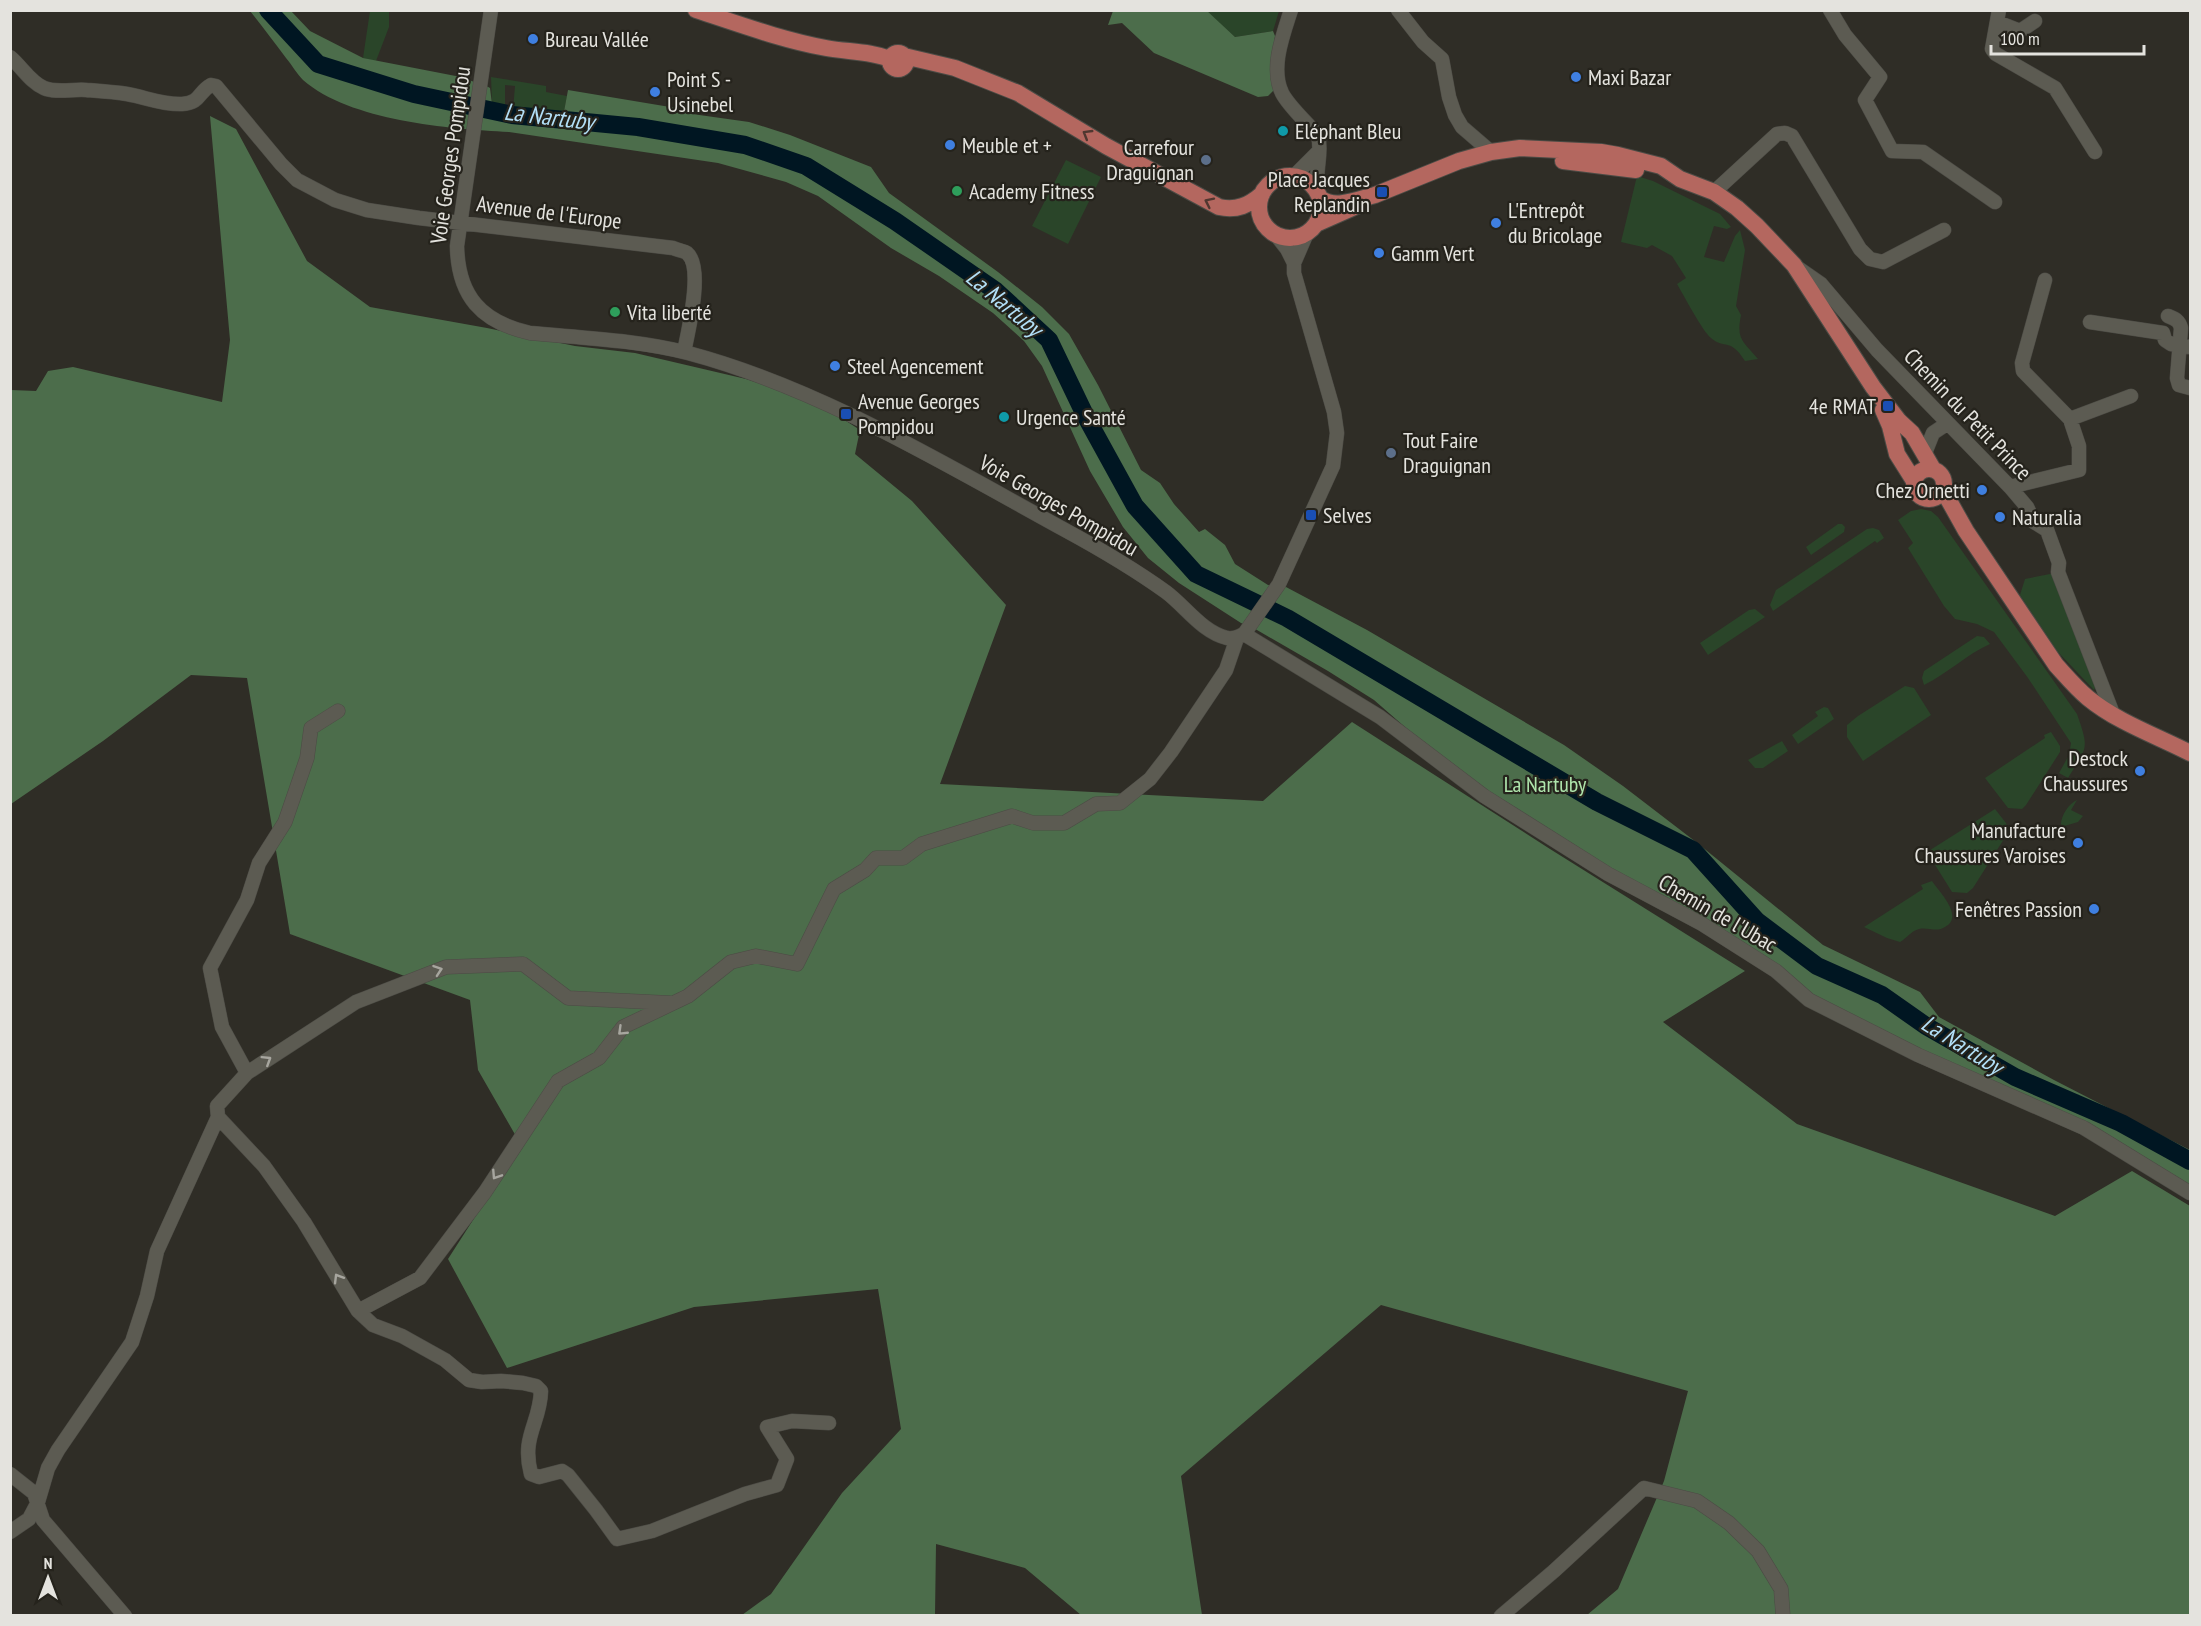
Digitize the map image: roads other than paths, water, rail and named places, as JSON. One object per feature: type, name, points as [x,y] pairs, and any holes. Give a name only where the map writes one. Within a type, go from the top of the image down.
[{"type":"main road","points":[[696,10],[772,34],[827,48],[879,54],[955,69],[1018,93],[1106,146],[1219,207],[1237,208],[1247,205],[1262,194]]},
{"type":"main road","points":[[1375,195],[1341,204],[1329,202],[1305,179],[1294,176],[1277,178],[1262,194],[1259,203],[1261,219],[1276,235],[1288,238],[1346,212],[1375,195],[1446,165],[1491,152],[1520,148],[1563,155]]},
{"type":"main road","points":[[1446,165],[1491,159],[1618,155],[1661,166],[1680,179],[1714,192],[1757,226],[1794,265],[1873,387],[1899,421],[1912,433],[1933,469],[1944,478],[1937,494]]},
{"type":"main road","points":[[1311,229],[1320,216],[1319,194]]},
{"type":"main road","points":[[1873,387],[1890,426],[1897,454],[1914,481]]},
{"type":"main road","points":[[1894,440],[1903,433],[1912,433]]},
{"type":"main road","points":[[1933,469],[1923,469],[1919,472],[1914,481],[1914,487],[1919,496],[1937,494]]},
{"type":"main road","points":[[1937,494],[1966,531],[2056,664],[2089,699],[2113,714],[2190,753]]},
{"type":"street","name":"Voie Georges Pompidou","points":[[491,10],[457,246],[458,268],[462,282],[473,301],[488,317],[530,333],[660,347],[684,352],[793,389],[856,418],[1119,561],[1166,592],[1187,609],[1200,624],[1226,638],[1243,633]]},
{"type":"street","points":[[1291,10],[1278,61],[1278,80],[1283,94],[1318,136],[1316,175],[1319,194]]},
{"type":"street","points":[[1398,10],[1423,42],[1443,59],[1449,97],[1455,114],[1462,127],[1491,152]]},
{"type":"street","points":[[1830,10],[1845,35],[1880,77],[1865,100],[1892,151],[1923,152],[1995,202]]},
{"type":"street","points":[[2035,21],[2020,31],[1998,16],[1992,49],[1996,54],[2055,88],[2095,152]]},
{"type":"street","name":"Avenue de l'Europe","points":[[10,57],[34,83],[47,90],[75,89],[129,94],[159,102],[182,104],[194,102],[201,97],[205,88],[211,85],[216,86],[297,180],[334,201],[367,210],[460,224],[658,246],[687,253],[694,264],[695,277],[684,352]]},
{"type":"street","points":[[1714,192],[1777,134],[1785,133],[1791,136],[1860,249],[1870,259],[1884,262],[1944,230]]},
{"type":"street","points":[[1294,176],[1319,151]]},
{"type":"street","points":[[1294,263],[1311,229]]},
{"type":"street","points":[[358,1311],[420,1278],[485,1192],[558,1080],[599,1058],[623,1027],[688,996],[731,962],[756,956],[797,964],[834,890],[865,870],[876,858],[903,858],[922,844],[1012,816],[1033,823],[1064,823],[1096,804],[1120,803],[1150,779],[1226,670],[1243,633],[1279,584],[1332,465],[1337,433],[1331,401],[1295,277],[1294,263],[1276,235]]},
{"type":"street","name":"Chemin du Petit Prince","points":[[1794,265],[1821,284],[1877,350],[2010,486],[2027,507],[2034,522],[2047,530],[2059,563],[2058,572],[2113,714]]},
{"type":"street","points":[[2010,486],[2079,470],[2079,446],[2070,419],[2023,371],[2022,363],[2044,280]]},
{"type":"street","points":[[2168,316],[2180,322],[2186,346],[2177,378],[2179,385],[2190,388]]},
{"type":"street","points":[[2090,322],[2163,333],[2165,340],[2186,346]]},
{"type":"street","points":[[2070,419],[2131,396]]},
{"type":"street","points":[[1912,433],[1933,433],[1948,423]]},
{"type":"street","points":[[1925,453],[1933,433]]},
{"type":"street","name":"Chemin de l'Ubac","points":[[1243,633],[1380,717],[1493,802],[1608,874],[1702,924],[1766,965],[1809,1000],[1918,1055],[2084,1128],[2190,1193]]},
{"type":"street","points":[[247,1072],[222,1027],[210,969],[247,900],[259,862],[285,822],[308,758],[310,728],[338,711]]},
{"type":"street","points":[[10,1532],[28,1519],[39,1502],[48,1468],[58,1450],[132,1342],[147,1296],[157,1251],[218,1117],[217,1106],[247,1072],[356,1002],[446,967],[523,964],[568,998],[672,1004]]},
{"type":"street","points":[[218,1117],[264,1166],[304,1222],[358,1311],[374,1325],[402,1336],[446,1360],[469,1380],[501,1381],[536,1386],[541,1391],[541,1404],[530,1433],[528,1462],[531,1474],[539,1477],[562,1472],[596,1510],[616,1539],[651,1531],[745,1494],[777,1485],[787,1459],[767,1427],[792,1421],[829,1423]]},
{"type":"street","points":[[10,1474],[34,1493],[39,1502],[43,1520],[125,1616]]},
{"type":"street","points":[[1501,1616],[1644,1488],[1697,1501],[1729,1523],[1758,1551],[1780,1589],[1783,1616]]},
{"type":"waterway","name":"La Nartuby","points":[[268,10],[318,64],[414,94],[512,115],[638,127],[745,145],[806,166],[895,221],[996,291],[1049,340],[1086,417],[1135,506],[1196,574],[1287,618],[1597,802],[1693,850],[1757,921],[1817,966],[1882,995],[1926,1026],[2015,1077],[2121,1123],[2190,1161]]},
{"type":"place","name":"Bureau Vallée","points":[[533,39]]},
{"type":"place","name":"Maxi Bazar","points":[[1576,77]]},
{"type":"place","name":"Point S - Usinebel","points":[[655,92]]},
{"type":"place","name":"Eléphant Bleu","points":[[1283,131]]},
{"type":"place","name":"Meuble et +","points":[[950,145]]},
{"type":"place","name":"Carrefour Draguignan","points":[[1206,160]]},
{"type":"place","name":"Academy Fitness","points":[[957,191]]},
{"type":"place","name":"Place Jacques Replandin","points":[[1382,192]]},
{"type":"place","name":"L'Entrepôt du Bricolage","points":[[1496,223]]},
{"type":"place","name":"Gamm Vert","points":[[1379,253]]},
{"type":"place","name":"Vita liberté","points":[[615,312]]},
{"type":"place","name":"Steel Agencement","points":[[835,366]]},
{"type":"place","name":"4e RMAT","points":[[1888,406]]},
{"type":"place","name":"Avenue Georges Pompidou","points":[[846,414]]},
{"type":"place","name":"Urgence Santé","points":[[1004,417]]},
{"type":"place","name":"Tout Faire Draguignan","points":[[1391,453]]},
{"type":"place","name":"Chez Ornetti","points":[[1982,490]]},
{"type":"place","name":"Selves","points":[[1311,515]]},
{"type":"place","name":"Naturalia","points":[[2000,517]]},
{"type":"place","name":"Destock Chaussures","points":[[2140,771]]},
{"type":"place","name":"Manufacture Chaussures Varoises","points":[[2078,843]]},
{"type":"place","name":"Fenêtres Passion","points":[[2094,909]]}]
